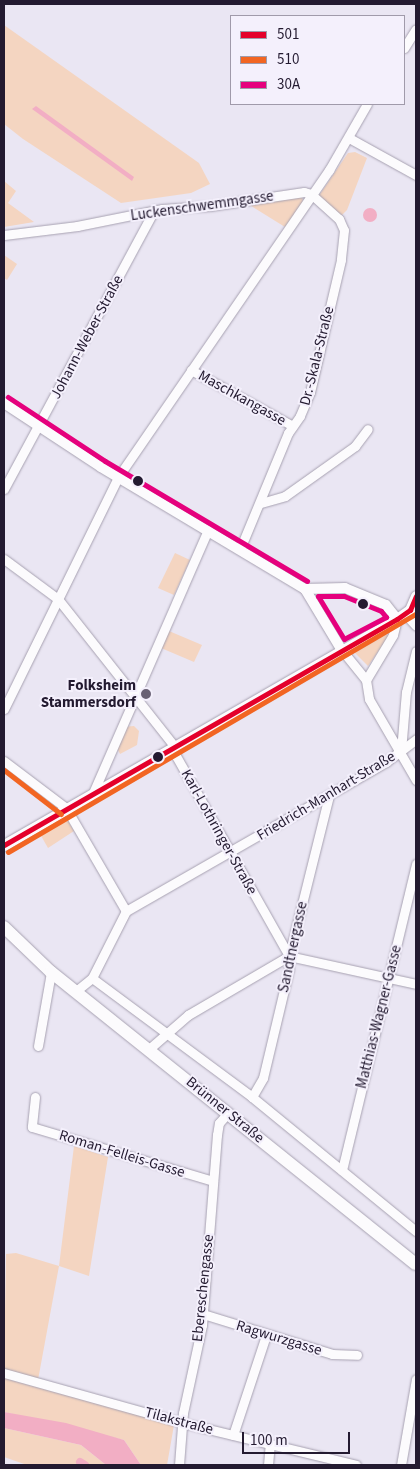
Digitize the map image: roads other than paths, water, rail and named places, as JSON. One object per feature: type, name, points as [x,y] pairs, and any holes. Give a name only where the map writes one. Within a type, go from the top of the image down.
[{"type":"main road","points":[[4,845],[66,808],[261,700],[341,649],[401,616],[416,596]]},
{"type":"main road","name":"Brünner Straße","points":[[4,927],[51,972],[416,1264]]},
{"type":"main road","name":"Brünner Straße","points":[[4,938],[33,956]]},
{"type":"street","points":[[405,46],[416,29]]},
{"type":"street","points":[[4,709],[118,477],[349,138],[366,105]]},
{"type":"street","points":[[349,138],[416,175]]},
{"type":"street","name":"Luckenschwemmgasse","points":[[4,236],[77,226],[154,210],[210,206],[304,192],[311,194]]},
{"type":"street","name":"Dr.-Skala-Straße","points":[[240,549],[293,426],[310,392],[342,260],[344,230],[339,219],[311,194]]},
{"type":"street","name":"Johann-Weber-Straße","points":[[4,489],[154,210]]},
{"type":"street","name":"Maschkangasse","points":[[191,370],[293,426]]},
{"type":"street","points":[[4,403],[36,427],[305,589],[341,649],[366,680],[369,699],[401,751],[416,780]]},
{"type":"street","points":[[261,503],[286,496],[355,446],[368,429]]},
{"type":"street","points":[[93,793],[208,530]]},
{"type":"street","name":"Karl-Lothringer-Straße","points":[[4,559],[58,599],[136,693],[175,747],[176,756],[289,956]]},
{"type":"street","points":[[305,589],[345,588],[386,605],[416,626]]},
{"type":"street","points":[[366,680],[393,635],[401,616]]},
{"type":"street","points":[[401,751],[406,692],[416,650]]},
{"type":"street","name":"Friedrich-Manhart-Straße","points":[[126,911],[329,795],[401,751],[416,739]]},
{"type":"street","points":[[4,761],[66,808],[126,911],[92,978],[76,991]]},
{"type":"street","name":"Sandtnergasse","points":[[252,1097],[263,1078],[289,969],[289,956],[329,795]]},
{"type":"street","name":"Matthias-Wagner-Gasse","points":[[342,1170],[416,864]]},
{"type":"street","points":[[149,1049],[188,1016],[289,956],[416,984]]},
{"type":"street","points":[[38,1046],[51,972]]},
{"type":"street","name":"Brünner Straße","points":[[92,978],[252,1097],[416,1231]]},
{"type":"street","name":"Roman-Felleis-Gasse","points":[[35,1097],[32,1127],[213,1180]]},
{"type":"street","name":"Ebereschengasse","points":[[179,1465],[183,1423],[203,1314],[218,1126],[228,1113]]},
{"type":"street","name":"Ragwurzgasse","points":[[203,1314],[332,1354],[357,1355]]},
{"type":"street","points":[[233,1435],[266,1335]]},
{"type":"street","name":"Tilakstraße","points":[[4,1373],[183,1423],[356,1465]]},
{"type":"street","points":[[401,1465],[416,1379]]},
{"type":"street","points":[[268,1465],[270,1444]]},
{"type":"waterway","points":[[80,1462],[85,1465]]},
{"type":"place","name":"Folksheim Stammersdorf","points":[[146,694]]}]
